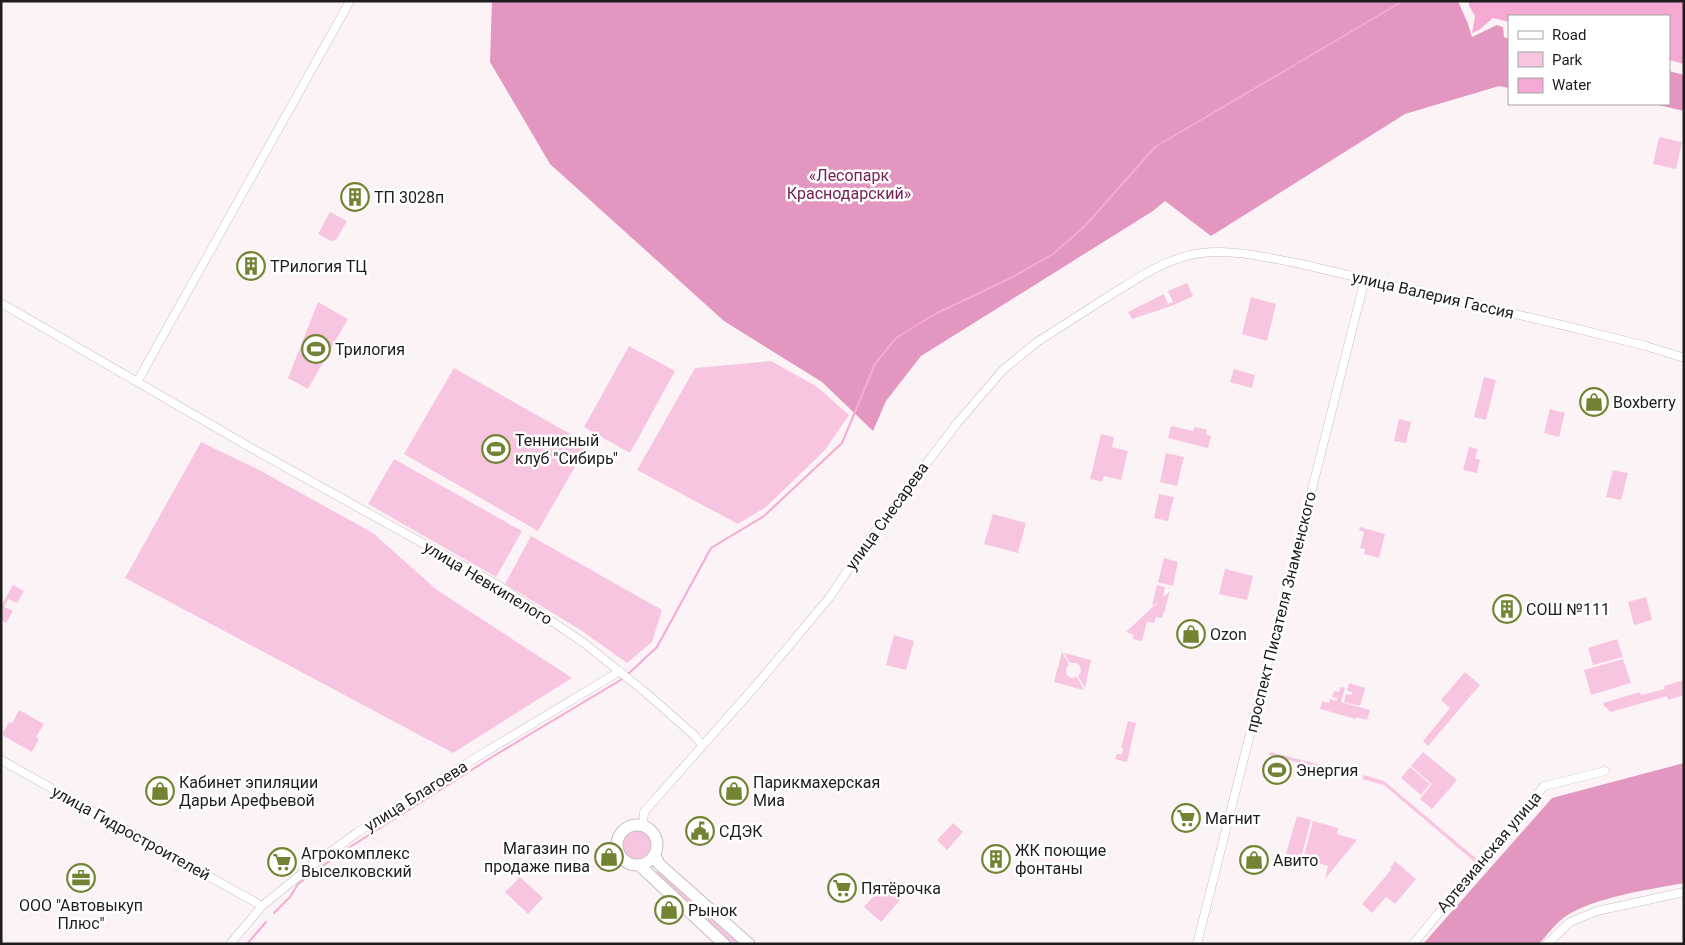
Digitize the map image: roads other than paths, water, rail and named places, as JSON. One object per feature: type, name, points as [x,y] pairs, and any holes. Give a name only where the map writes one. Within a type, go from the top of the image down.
[{"type":"street","points":[[136,382],[350,1]]},
{"type":"street","name":"улица Валерия Гассия","points":[[1180,257],[1204,252],[1230,253],[1301,264],[1570,327],[1646,346],[1684,358]]},
{"type":"street","name":"улица Снесарева","points":[[644,826],[644,812],[758,683],[829,598],[867,542],[958,422],[992,381],[1020,354],[1062,326],[1157,267],[1180,257]]},
{"type":"street","name":"проспект Писателя Знаменского","points":[[1197,944],[1365,279]]},
{"type":"street","name":"улица Невкипелого","points":[[1,303],[253,449],[498,585],[584,643],[695,736],[702,745]]},
{"type":"street","name":"улица Благоева","points":[[230,944],[262,906],[311,866],[358,832],[472,760],[622,673]]},
{"type":"street","name":"улица Гидростроителей","points":[[1,760],[262,906]]},
{"type":"street","name":"Артезианская улица","points":[[1414,944],[1544,786],[1605,771]]},
{"type":"street","points":[[634,825],[644,826],[652,831],[657,840],[655,855],[648,862],[639,865],[630,864],[622,859],[618,851],[617,842],[620,834],[626,828],[634,825]]},
{"type":"street","points":[[655,855],[660,864],[749,944]]},
{"type":"street","points":[[639,865],[724,944]]},
{"type":"street","points":[[1547,944],[1570,922],[1597,911],[1684,892]]},
{"type":"water","points":[[1469,1],[1684,1],[1684,64],[1670,60],[1670,15],[1508,15],[1508,22],[1493,18],[1479,30],[1472,33],[1475,16],[1469,6]]},
{"type":"waterway","points":[[627,675],[657,647],[711,548],[764,516],[842,443],[875,364],[896,338],[935,314],[1011,278],[1053,254],[1085,226],[1155,147],[1403,1]]},
{"type":"waterway","points":[[274,913],[290,897],[298,884],[342,852],[492,757],[624,678]]},
{"type":"waterway","points":[[247,944],[266,922]]},
{"type":"place","name":"ТП 3028п","points":[[355,197]]},
{"type":"place","name":"ТРилогия ТЦ","points":[[251,266]]},
{"type":"place","name":"Трилогия","points":[[316,349]]},
{"type":"place","name":"Boxberry","points":[[1594,402]]},
{"type":"place","name":"Теннисный клуб \"Сибирь\"","points":[[496,449]]},
{"type":"place","name":"СОШ №111","points":[[1507,609]]},
{"type":"place","name":"Ozon","points":[[1191,634]]},
{"type":"place","name":"Энергия","points":[[1277,770]]},
{"type":"place","name":"Кабинет эпиляции Дарьи Арефьевой","points":[[160,791]]},
{"type":"place","name":"Парикмахерская Миа","points":[[734,791]]},
{"type":"place","name":"Магнит","points":[[1186,818]]},
{"type":"place","name":"СДЭК","points":[[700,831]]},
{"type":"place","name":"Магазин по продаже пива","points":[[609,857]]},
{"type":"place","name":"ЖК поющие фонтаны","points":[[996,859]]},
{"type":"place","name":"Авито","points":[[1254,860]]},
{"type":"place","name":"Агрокомплекс Выселковский","points":[[282,862]]},
{"type":"place","name":"ООО \"Автовыкуп Плюс\"","points":[[81,878]]},
{"type":"place","name":"Пятёрочка","points":[[842,888]]},
{"type":"place","name":"Рынок","points":[[669,910]]},
{"type":"park label","name":"«Лесопарк Краснодарский»","points":[[849,184]]}]
